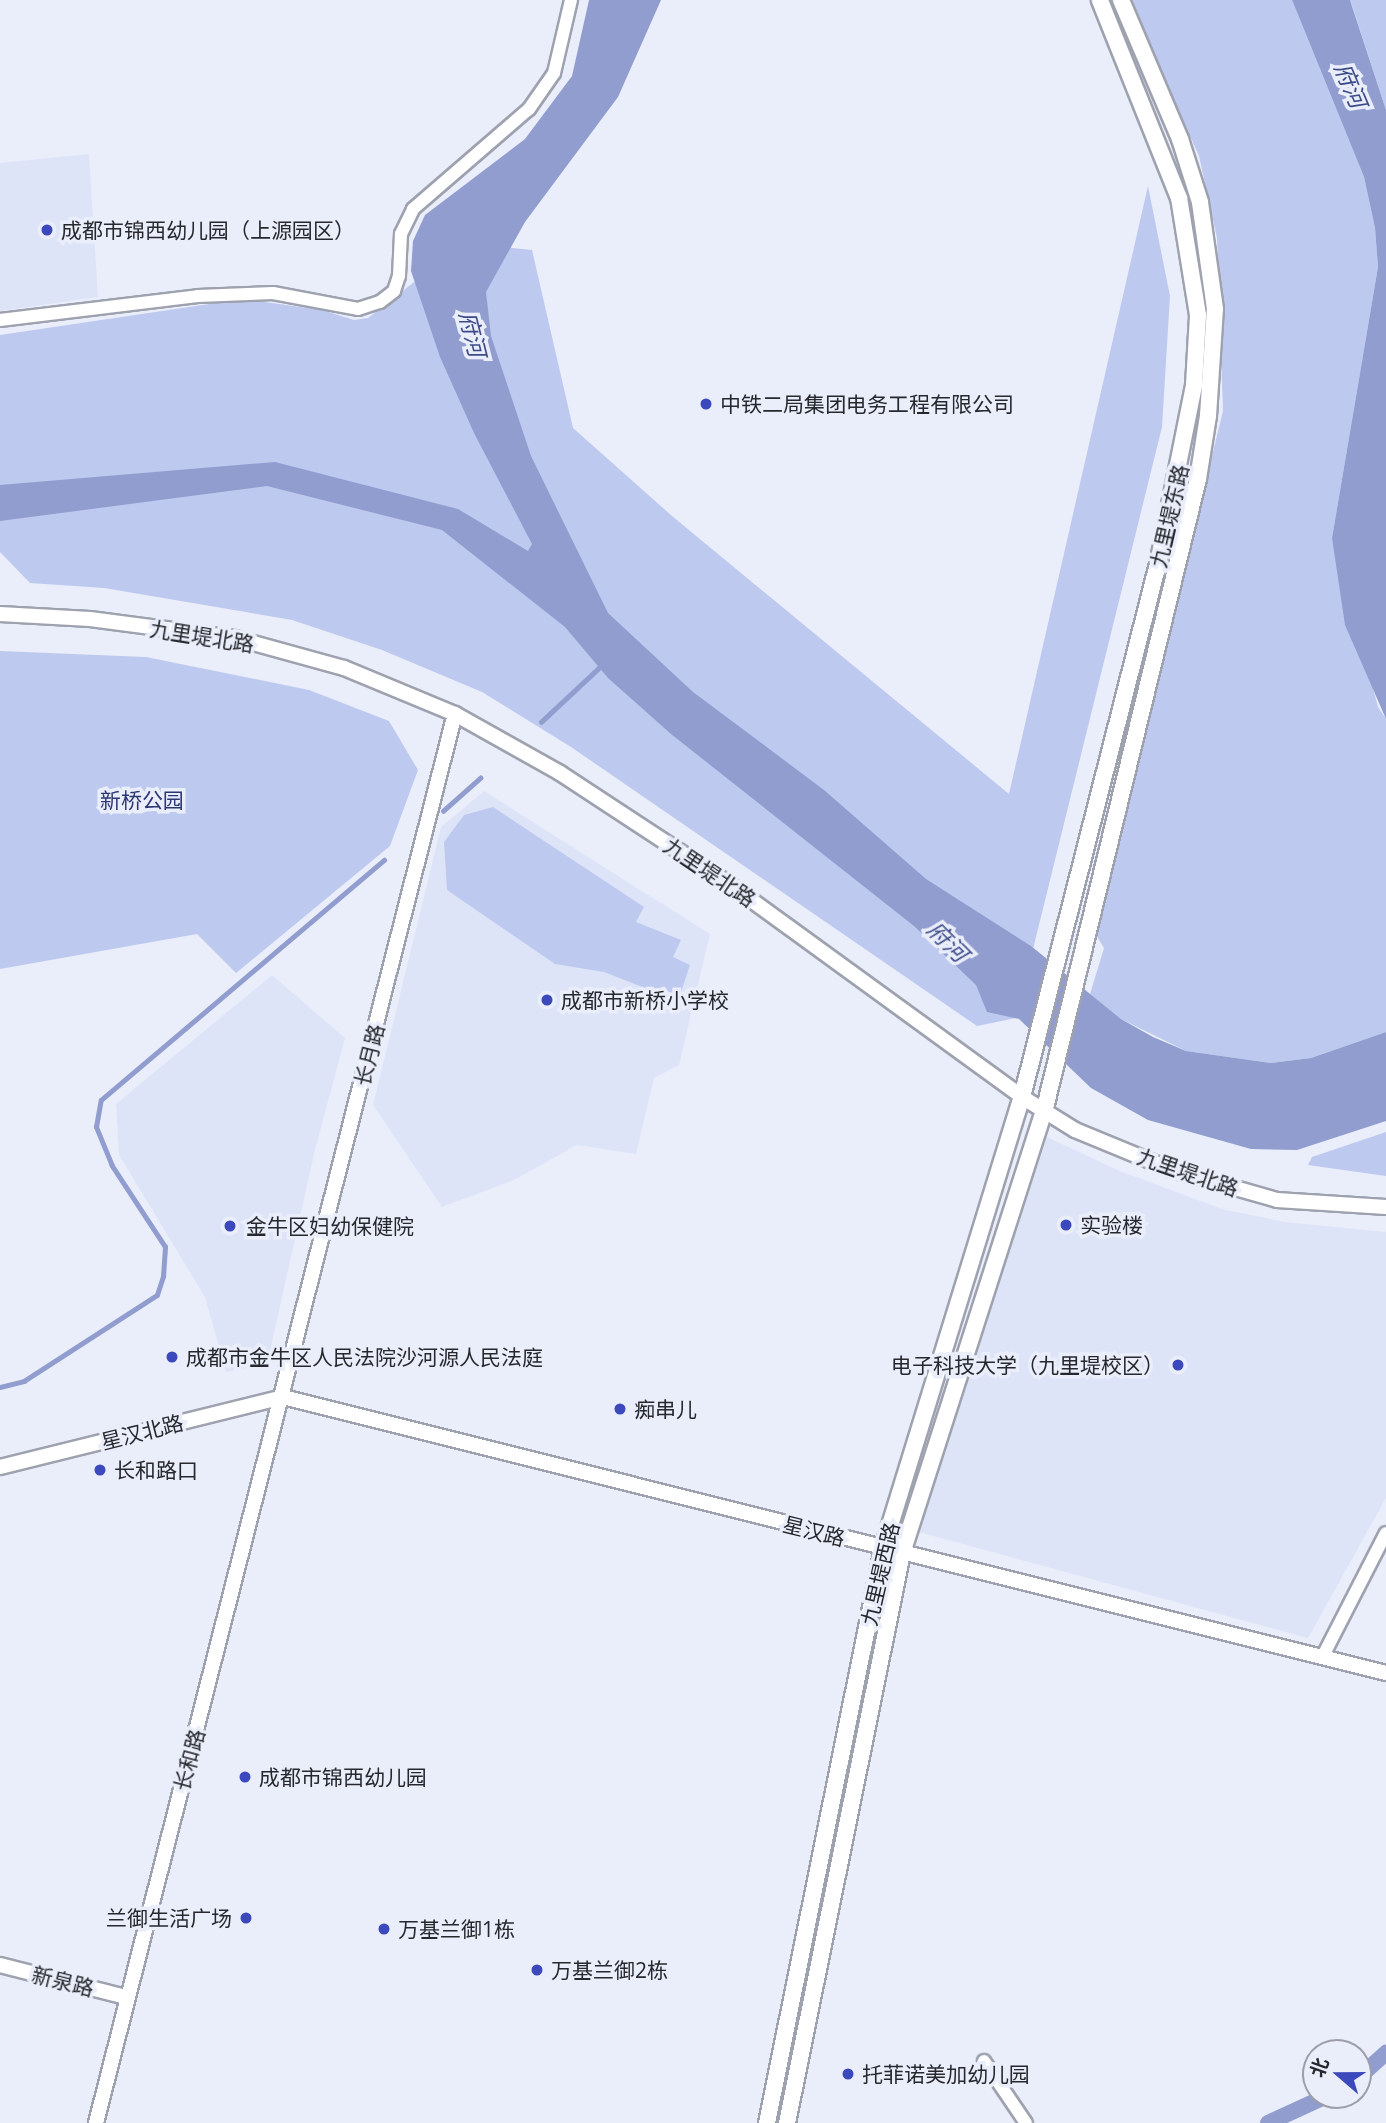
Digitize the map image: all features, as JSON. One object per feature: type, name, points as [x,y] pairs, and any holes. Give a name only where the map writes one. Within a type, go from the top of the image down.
[{"type":"main road","name":"九里堤东路","points":[[1035,1035],[1182,465],[1194,384],[1198,315],[1179,198],[1100,0]]},
{"type":"main road","points":[[787,2123],[902,1553],[1044,1112],[1082,965],[1120,788],[1198,479],[1214,361],[1215,309],[1200,202],[1180,139],[1121,0]]},
{"type":"main road","name":"九里堤西路","points":[[767,2123],[883,1548],[1022,1097],[1035,1035]]},
{"type":"street","points":[[0,320],[198,296],[273,293],[358,309],[380,302],[394,291],[399,276],[401,234],[413,209],[529,109],[554,73],[571,0]]},
{"type":"street","name":"九里堤北路","points":[[0,614],[90,619],[235,638],[345,668],[455,714],[560,773],[732,886],[1022,1097],[1075,1130],[1172,1170],[1277,1200],[1386,1207]]},
{"type":"street","name":"长月路","points":[[284,1397],[455,714]]},
{"type":"street","name":"星汉北路","points":[[0,1467],[284,1397]]},
{"type":"street","name":"星汉路","points":[[284,1397],[1386,1673]]},
{"type":"street","name":"长和路","points":[[96,2123],[126,1997],[284,1397]]},
{"type":"street","points":[[1323,1656],[1386,1533]]},
{"type":"street","name":"新泉路","points":[[0,1965],[126,1997]]},
{"type":"street","points":[[984,2061],[1026,2123]]},
{"type":"shaded area","name":"成都市锦西幼儿园（上源园区）","points":[[89,154],[98,297],[0,311],[0,163]]},
{"type":"shaded area","name":"成都市新桥小学校","points":[[484,791],[710,934],[679,1065],[654,1078],[636,1154],[577,1145],[514,1180],[442,1207],[373,1105],[441,827]]},
{"type":"shaded area","name":"金牛区妇幼保健院","points":[[272,975],[345,1038],[315,1150],[267,1364],[226,1372],[205,1297],[119,1155],[116,1104]]},
{"type":"shaded area","name":"电子科技大学（九里堤校区）","points":[[1047,1137],[1120,1171],[1222,1209],[1285,1222],[1386,1232],[1386,1498],[1308,1638],[915,1531]]},
{"type":"green space","points":[[1129,0],[1292,0],[1364,177],[1375,228],[1378,267],[1332,538],[1378,707],[1386,719],[1386,1032],[1311,1058],[1271,1063],[1186,1051],[1121,1019],[1090,994],[1104,948],[1095,933],[1223,411],[1217,238],[1199,156]]},
{"type":"green space","points":[[1350,0],[1386,0],[1386,110],[1353,8]]},
{"type":"green space","points":[[1148,186],[1170,296],[1162,427],[1016,1018],[977,1026],[571,747],[482,692],[382,650],[292,620],[104,588],[30,583],[0,552],[0,335],[243,299],[322,310],[354,320],[368,318],[464,243],[532,250],[573,428],[672,516],[1009,794]]},
{"type":"green space","name":"新桥公园","points":[[0,651],[146,657],[309,690],[389,721],[418,770],[390,846],[236,973],[197,934],[0,969]]},
{"type":"green space","points":[[493,807],[644,907],[636,922],[681,940],[673,957],[690,965],[678,1001],[604,972],[555,964],[447,890],[444,842],[464,815]]},
{"type":"green space","points":[[1386,1132],[1386,1176],[1308,1165],[1312,1157]]},
{"type":"water","name":"府河","points":[[589,0],[661,0],[618,97],[525,222],[486,292],[491,336],[531,456],[608,613],[693,692],[824,790],[926,879],[1031,946],[1121,1019],[1153,1037],[1186,1051],[1271,1063],[1311,1058],[1386,1032],[1386,1121],[1297,1150],[1251,1149],[1148,1120],[1091,1088],[1019,1019],[987,1012],[976,985],[914,926],[671,734],[608,678],[565,627],[442,530],[267,486],[0,521],[0,485],[275,462],[458,509],[528,551],[532,544],[474,433],[440,357],[411,271],[413,241],[425,215],[525,139],[572,76]]},
{"type":"water","name":"府河","points":[[1292,0],[1350,0],[1386,110],[1386,719],[1345,625],[1332,538],[1378,267],[1375,228],[1364,177]]},
{"type":"waterway","points":[[541,722],[602,665]]},
{"type":"waterway","points":[[443,811],[480,778]]},
{"type":"waterway","points":[[0,1387],[24,1381],[157,1295],[163,1276],[165,1247],[112,1166],[96,1127],[101,1100],[384,860]]},
{"type":"waterway","points":[[1372,2066],[1386,2053]]},
{"type":"waterway","points":[[1268,2123],[1302,2107]]},
{"type":"place","name":"成都市锦西幼儿园（上源园区）","points":[[47,230]]},
{"type":"place","name":"中铁二局集团电务工程有限公司","points":[[706,404]]},
{"type":"place","name":"成都市新桥小学校","points":[[547,1000]]},
{"type":"place","name":"实验楼","points":[[1066,1225]]},
{"type":"place","name":"金牛区妇幼保健院","points":[[230,1226]]},
{"type":"place","name":"成都市金牛区人民法院沙河源人民法庭","points":[[172,1357]]},
{"type":"place","name":"电子科技大学（九里堤校区）","points":[[1178,1365]]},
{"type":"place","name":"痴串儿","points":[[620,1409]]},
{"type":"place","name":"长和路口","points":[[100,1470]]},
{"type":"place","name":"成都市锦西幼儿园","points":[[245,1777]]},
{"type":"place","name":"兰御生活广场","points":[[246,1918]]},
{"type":"place","name":"万基兰御1栋","points":[[384,1929]]},
{"type":"place","name":"万基兰御2栋","points":[[537,1970]]},
{"type":"place","name":"托菲诺美加幼儿园","points":[[848,2074]]}]
